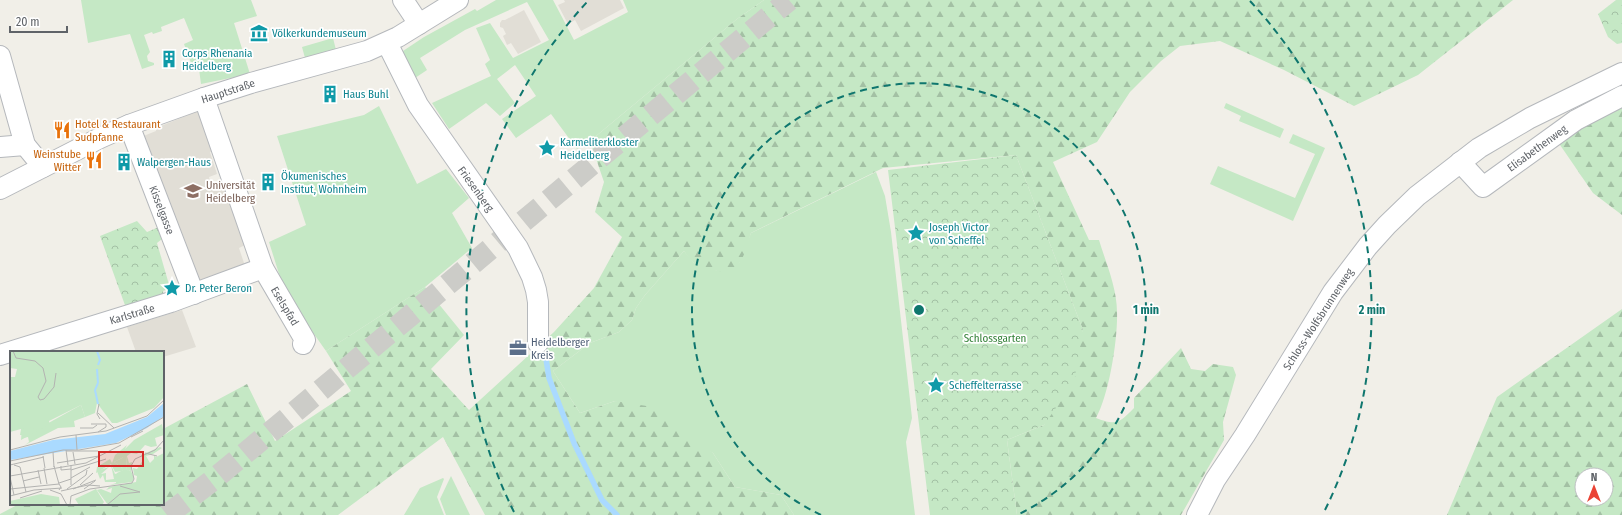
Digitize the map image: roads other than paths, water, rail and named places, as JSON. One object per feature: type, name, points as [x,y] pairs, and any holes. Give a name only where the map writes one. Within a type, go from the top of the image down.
[{"type":"street","points":[[403,0],[419,24]]},
{"type":"street","name":"Hauptstraße","points":[[0,189],[100,138],[129,125],[206,106],[292,71],[346,58],[387,43],[458,0]]},
{"type":"street","name":"Friesenberg","points":[[387,43],[418,105],[518,248],[532,277],[536,290],[538,302],[538,343]]},
{"type":"street","points":[[0,56],[24,145],[43,167]]},
{"type":"street","name":"Schloss-Wolfsbrunnenweg","points":[[1197,515],[1215,480],[1245,435],[1317,316],[1337,286],[1368,246],[1387,225],[1417,196],[1479,148],[1517,125],[1622,73]]},
{"type":"street","name":"Elisabethenweg","points":[[1460,162],[1483,187],[1576,120],[1622,96]]},
{"type":"street","points":[[206,106],[263,268]]},
{"type":"street","name":"Kisselgasse","points":[[129,125],[194,294]]},
{"type":"street","points":[[0,146],[24,145]]},
{"type":"street","name":"Karlstraße","points":[[13,351],[194,294],[263,268]]},
{"type":"street","name":"Eselspfad","points":[[263,268],[305,340],[303,344]]},
{"type":"street","name":"Karlstraße","points":[[0,355],[10,352]]},
{"type":"waterway","points":[[546,359],[549,378],[574,443],[602,500],[617,515]]},
{"type":"tunnel","points":[[167,515],[213,480],[789,0]]},
{"type":"place","name":"Völkerkundemuseum","points":[[259,33]]},
{"type":"place","name":"Corps Rhenania Heidelberg","points":[[169,59]]},
{"type":"place","name":"Haus Buhl","points":[[330,94]]},
{"type":"place","name":"Hotel & Restaurant Sudpfanne","points":[[62,130]]},
{"type":"place","name":"Karmeliterkloster Heidelberg","points":[[547,148]]},
{"type":"place","name":"Weinstube Witter","points":[[94,160]]},
{"type":"place","name":"Walpergen-Haus","points":[[124,162]]},
{"type":"place","name":"Ökumenisches Institut, Wohnheim","points":[[268,182]]},
{"type":"place","name":"Universität Heidelberg","points":[[193,191]]},
{"type":"place","name":"Joseph Victor von Scheffel","points":[[916,233]]},
{"type":"place","name":"Dr. Peter Beron","points":[[172,288]]},
{"type":"place","name":"Heidelberger Kreis","points":[[518,348]]},
{"type":"place","name":"Scheffelterrasse","points":[[936,385]]},
{"type":"park label","name":"Schlossgarten","points":[[995,338]]}]
